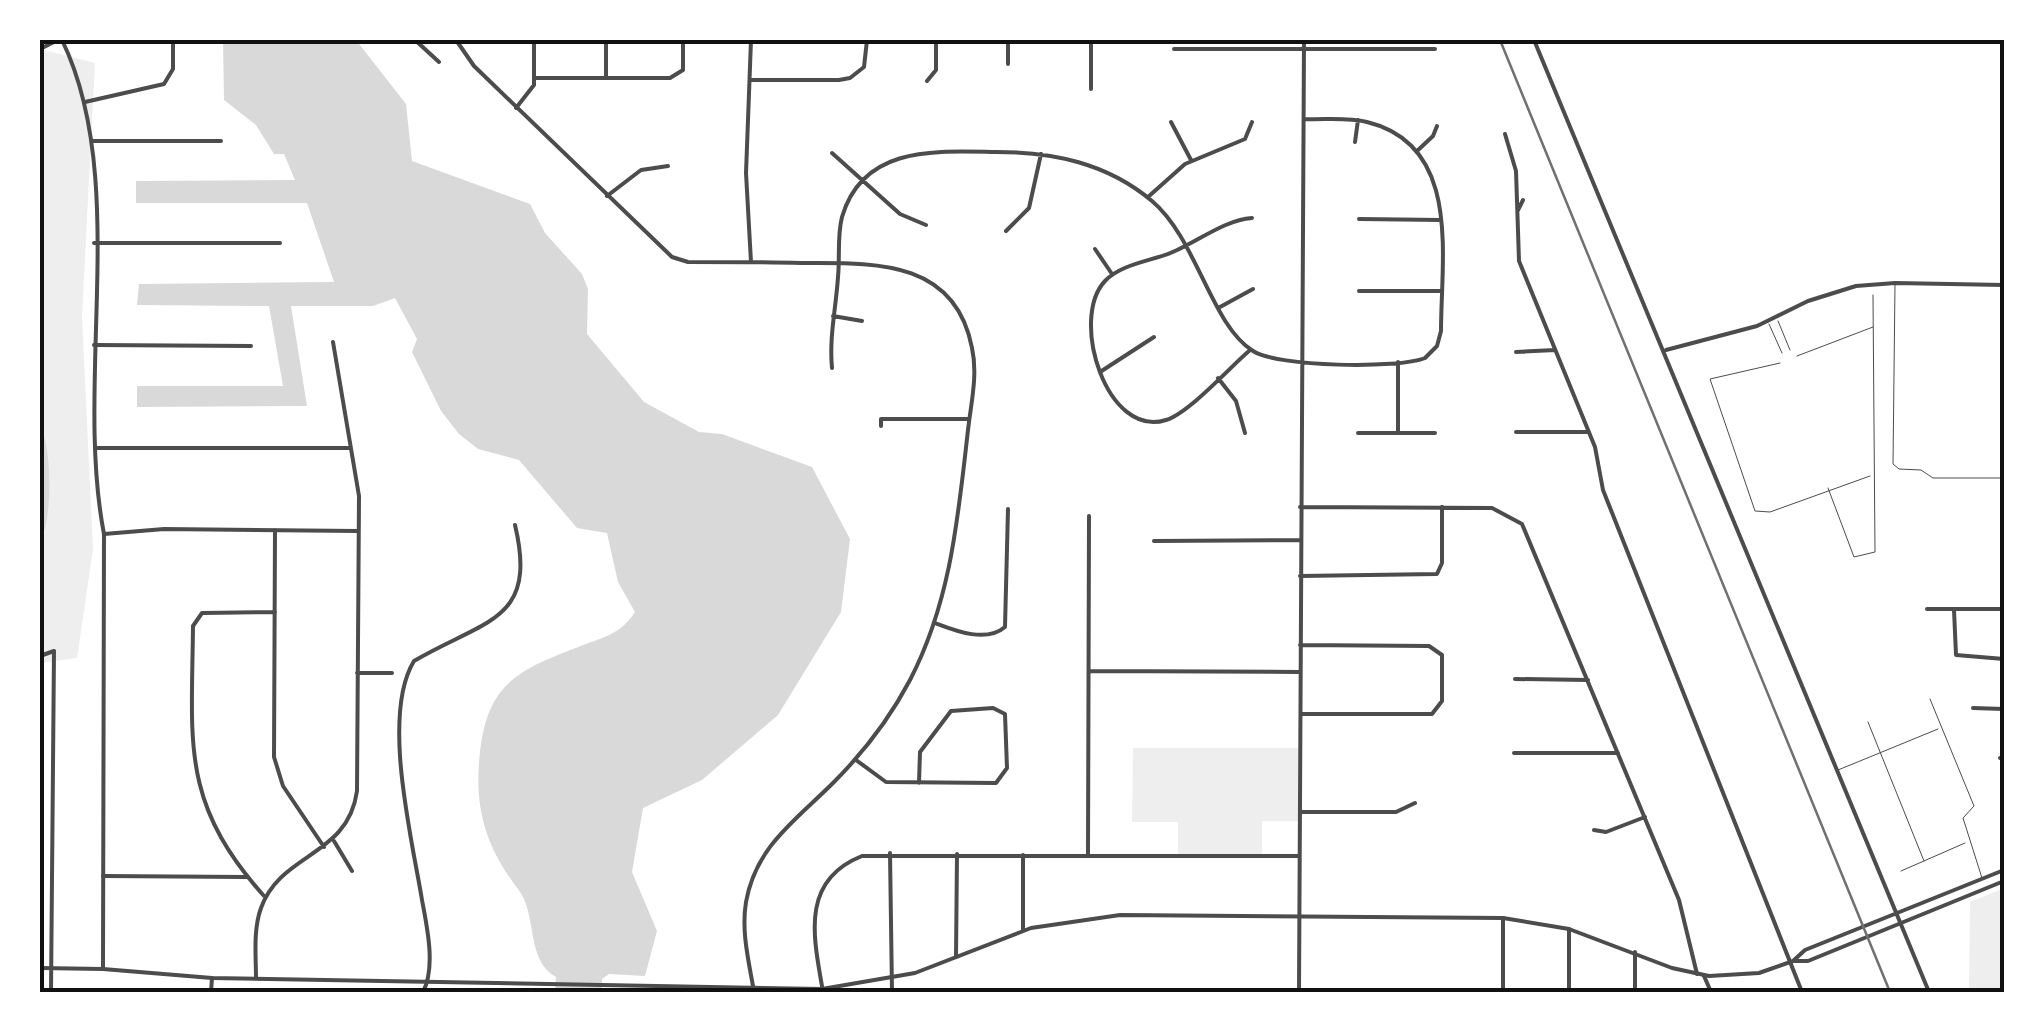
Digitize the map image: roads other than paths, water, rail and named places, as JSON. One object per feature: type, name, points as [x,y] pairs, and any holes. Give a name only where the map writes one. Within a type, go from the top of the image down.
[{"type":"street","points":[[40,49],[60,40],[85,102],[92,140],[95,448],[104,534],[103,969]]},
{"type":"street","points":[[85,102],[161,86],[172,73],[173,40]]},
{"type":"street","points":[[415,40],[439,62]]},
{"type":"street","points":[[456,40],[474,66],[675,259],[839,263],[905,270],[929,282],[952,303],[973,350],[970,420],[952,562],[935,623],[897,702],[855,760],[775,837],[750,887],[744,928],[754,991]]},
{"type":"street","points":[[516,108],[531,92],[534,40]]},
{"type":"street","points":[[606,40],[606,78]]},
{"type":"street","points":[[534,78],[674,76],[683,70],[683,40]]},
{"type":"street","points":[[751,40],[746,173],[751,262]]},
{"type":"street","points":[[751,80],[850,78],[864,67],[866,40]]},
{"type":"street","points":[[927,81],[936,70],[936,40]]},
{"type":"street","points":[[1008,40],[1008,64]]},
{"type":"street","points":[[1091,40],[1091,89]]},
{"type":"street","points":[[1299,992],[1304,40]]},
{"type":"street","points":[[1534,40],[1666,350],[1929,992]]},
{"type":"street","points":[[1174,49],[1436,49]]},
{"type":"street","points":[[832,368],[842,217],[862,181],[885,163],[916,152],[1041,154],[1092,166],[1148,198],[1188,246],[1238,338],[1250,350],[1273,360],[1418,361],[1437,346],[1442,220],[1436,185],[1416,151],[1390,130],[1358,120],[1304,120]]},
{"type":"street","points":[[1355,142],[1358,120]]},
{"type":"street","points":[[1171,122],[1192,160]]},
{"type":"street","points":[[1148,198],[1166,178],[1192,160],[1242,141],[1252,122]]},
{"type":"street","points":[[1416,151],[1432,136],[1436,126]]},
{"type":"street","points":[[1504,134],[1516,170],[1519,261],[1589,432],[1603,490],[1793,961],[1802,992]]},
{"type":"street","points":[[92,140],[220,141]]},
{"type":"street","points":[[832,154],[900,214],[926,224]]},
{"type":"street","points":[[1006,231],[1029,208],[1041,154]]},
{"type":"street","points":[[607,196],[641,170],[668,166]]},
{"type":"street","points":[[1516,219],[1523,200]]},
{"type":"street","points":[[1250,350],[1163,421],[1132,415],[1100,372],[1092,347],[1091,316],[1098,290],[1112,274],[1188,246],[1238,219],[1252,218]]},
{"type":"street","points":[[1359,220],[1442,220]]},
{"type":"street","points":[[94,243],[280,244]]},
{"type":"street","points":[[1095,249],[1112,274]]},
{"type":"street","points":[[1666,350],[1768,321],[1840,290],[1895,282],[2004,285]]},
{"type":"street","points":[[1220,307],[1252,290]]},
{"type":"street","points":[[1359,291],[1441,291]]},
{"type":"street","points":[[834,316],[862,322]]},
{"type":"street","points":[[1100,372],[1154,337]]},
{"type":"street","points":[[256,978],[256,930],[265,898],[285,873],[334,841],[356,801],[359,496],[333,342]]},
{"type":"street","points":[[94,345],[251,346]]},
{"type":"street","points":[[1516,352],[1555,350]]},
{"type":"street","points":[[1398,362],[1398,434]]},
{"type":"street","points":[[1218,378],[1236,400],[1245,433]]},
{"type":"street","points":[[881,426],[881,419],[970,420]]},
{"type":"street","points":[[1163,421],[1165,430]]},
{"type":"street","points":[[1516,432],[1589,432]]},
{"type":"street","points":[[1358,433],[1435,434]]},
{"type":"street","points":[[95,448],[350,448]]},
{"type":"street","points":[[1300,506],[1497,509],[1522,524],[1679,900],[1700,975],[1710,992]]},
{"type":"street","points":[[1300,576],[1436,574],[1442,563],[1442,508]]},
{"type":"street","points":[[935,623],[968,634],[994,634],[1006,628],[1008,509]]},
{"type":"street","points":[[1088,854],[1089,516]]},
{"type":"street","points":[[423,992],[428,983],[428,933],[406,796],[402,707],[414,661],[483,624],[514,599],[524,561],[515,524]]},
{"type":"street","points":[[104,534],[164,529],[358,530]]},
{"type":"street","points":[[275,530],[276,767],[324,846]]},
{"type":"street","points":[[1154,540],[1300,540]]},
{"type":"street","points":[[1927,610],[2004,610]]},
{"type":"street","points":[[1954,610],[1956,655],[2004,659]]},
{"type":"street","points":[[265,898],[246,877],[208,817],[196,780],[193,626],[195,618],[207,612],[274,612]]},
{"type":"street","points":[[1300,645],[1433,646],[1442,655],[1441,706],[1432,714],[1300,714]]},
{"type":"street","points":[[40,656],[54,651],[51,992]]},
{"type":"street","points":[[1089,671],[1300,672]]},
{"type":"street","points":[[356,673],[392,674]]},
{"type":"street","points":[[1515,679],[1588,680]]},
{"type":"street","points":[[855,760],[882,782],[920,782],[1000,781],[1007,768],[1004,714],[993,708],[950,711],[920,752],[920,782]]},
{"type":"street","points":[[1973,708],[2004,709]]},
{"type":"street","points":[[1514,753],[1618,753]]},
{"type":"street","points":[[1300,812],[1396,812],[1415,803]]},
{"type":"street","points":[[1594,830],[1606,832],[1644,817]]},
{"type":"street","points":[[334,841],[352,871]]},
{"type":"street","points":[[890,853],[892,992]]},
{"type":"street","points":[[956,854],[956,957]]},
{"type":"street","points":[[1023,854],[1023,930]]},
{"type":"street","points":[[823,991],[812,927],[819,894],[844,864],[862,856],[1300,856]]},
{"type":"street","points":[[1793,961],[1805,950],[2004,870]]},
{"type":"street","points":[[103,876],[246,877]]},
{"type":"street","points":[[40,968],[212,978],[823,991],[890,980],[1023,930],[1108,915],[1503,918],[1569,929],[1700,975],[1749,975],[1808,960],[2004,882]]},
{"type":"street","points":[[1502,992],[1503,918]]},
{"type":"street","points":[[1569,929],[1569,992]]},
{"type":"street","points":[[1636,952],[1636,992]]},
{"type":"street","points":[[211,992],[212,978]]},
{"type":"lane","points":[[1895,282],[1893,464],[1899,469],[1921,470],[1933,478],[2004,478]]},
{"type":"lane","points":[[1828,488],[1854,557],[1874,552],[1874,295]]},
{"type":"lane","points":[[1776,317],[1790,350]]},
{"type":"lane","points":[[1768,321],[1782,353]]},
{"type":"lane","points":[[1797,356],[1873,327]]},
{"type":"lane","points":[[1780,363],[1710,379],[1709,383],[1755,511],[1770,512],[1828,488],[1874,475]]},
{"type":"lane","points":[[1930,699],[1974,806],[1963,818],[1982,878]]},
{"type":"lane","points":[[1868,722],[1924,861]]},
{"type":"lane","points":[[1838,770],[1942,727]]},
{"type":"lane","points":[[1900,871],[1969,843]]},
{"type":"railway","points":[[1500,40],[1890,992]]}]
